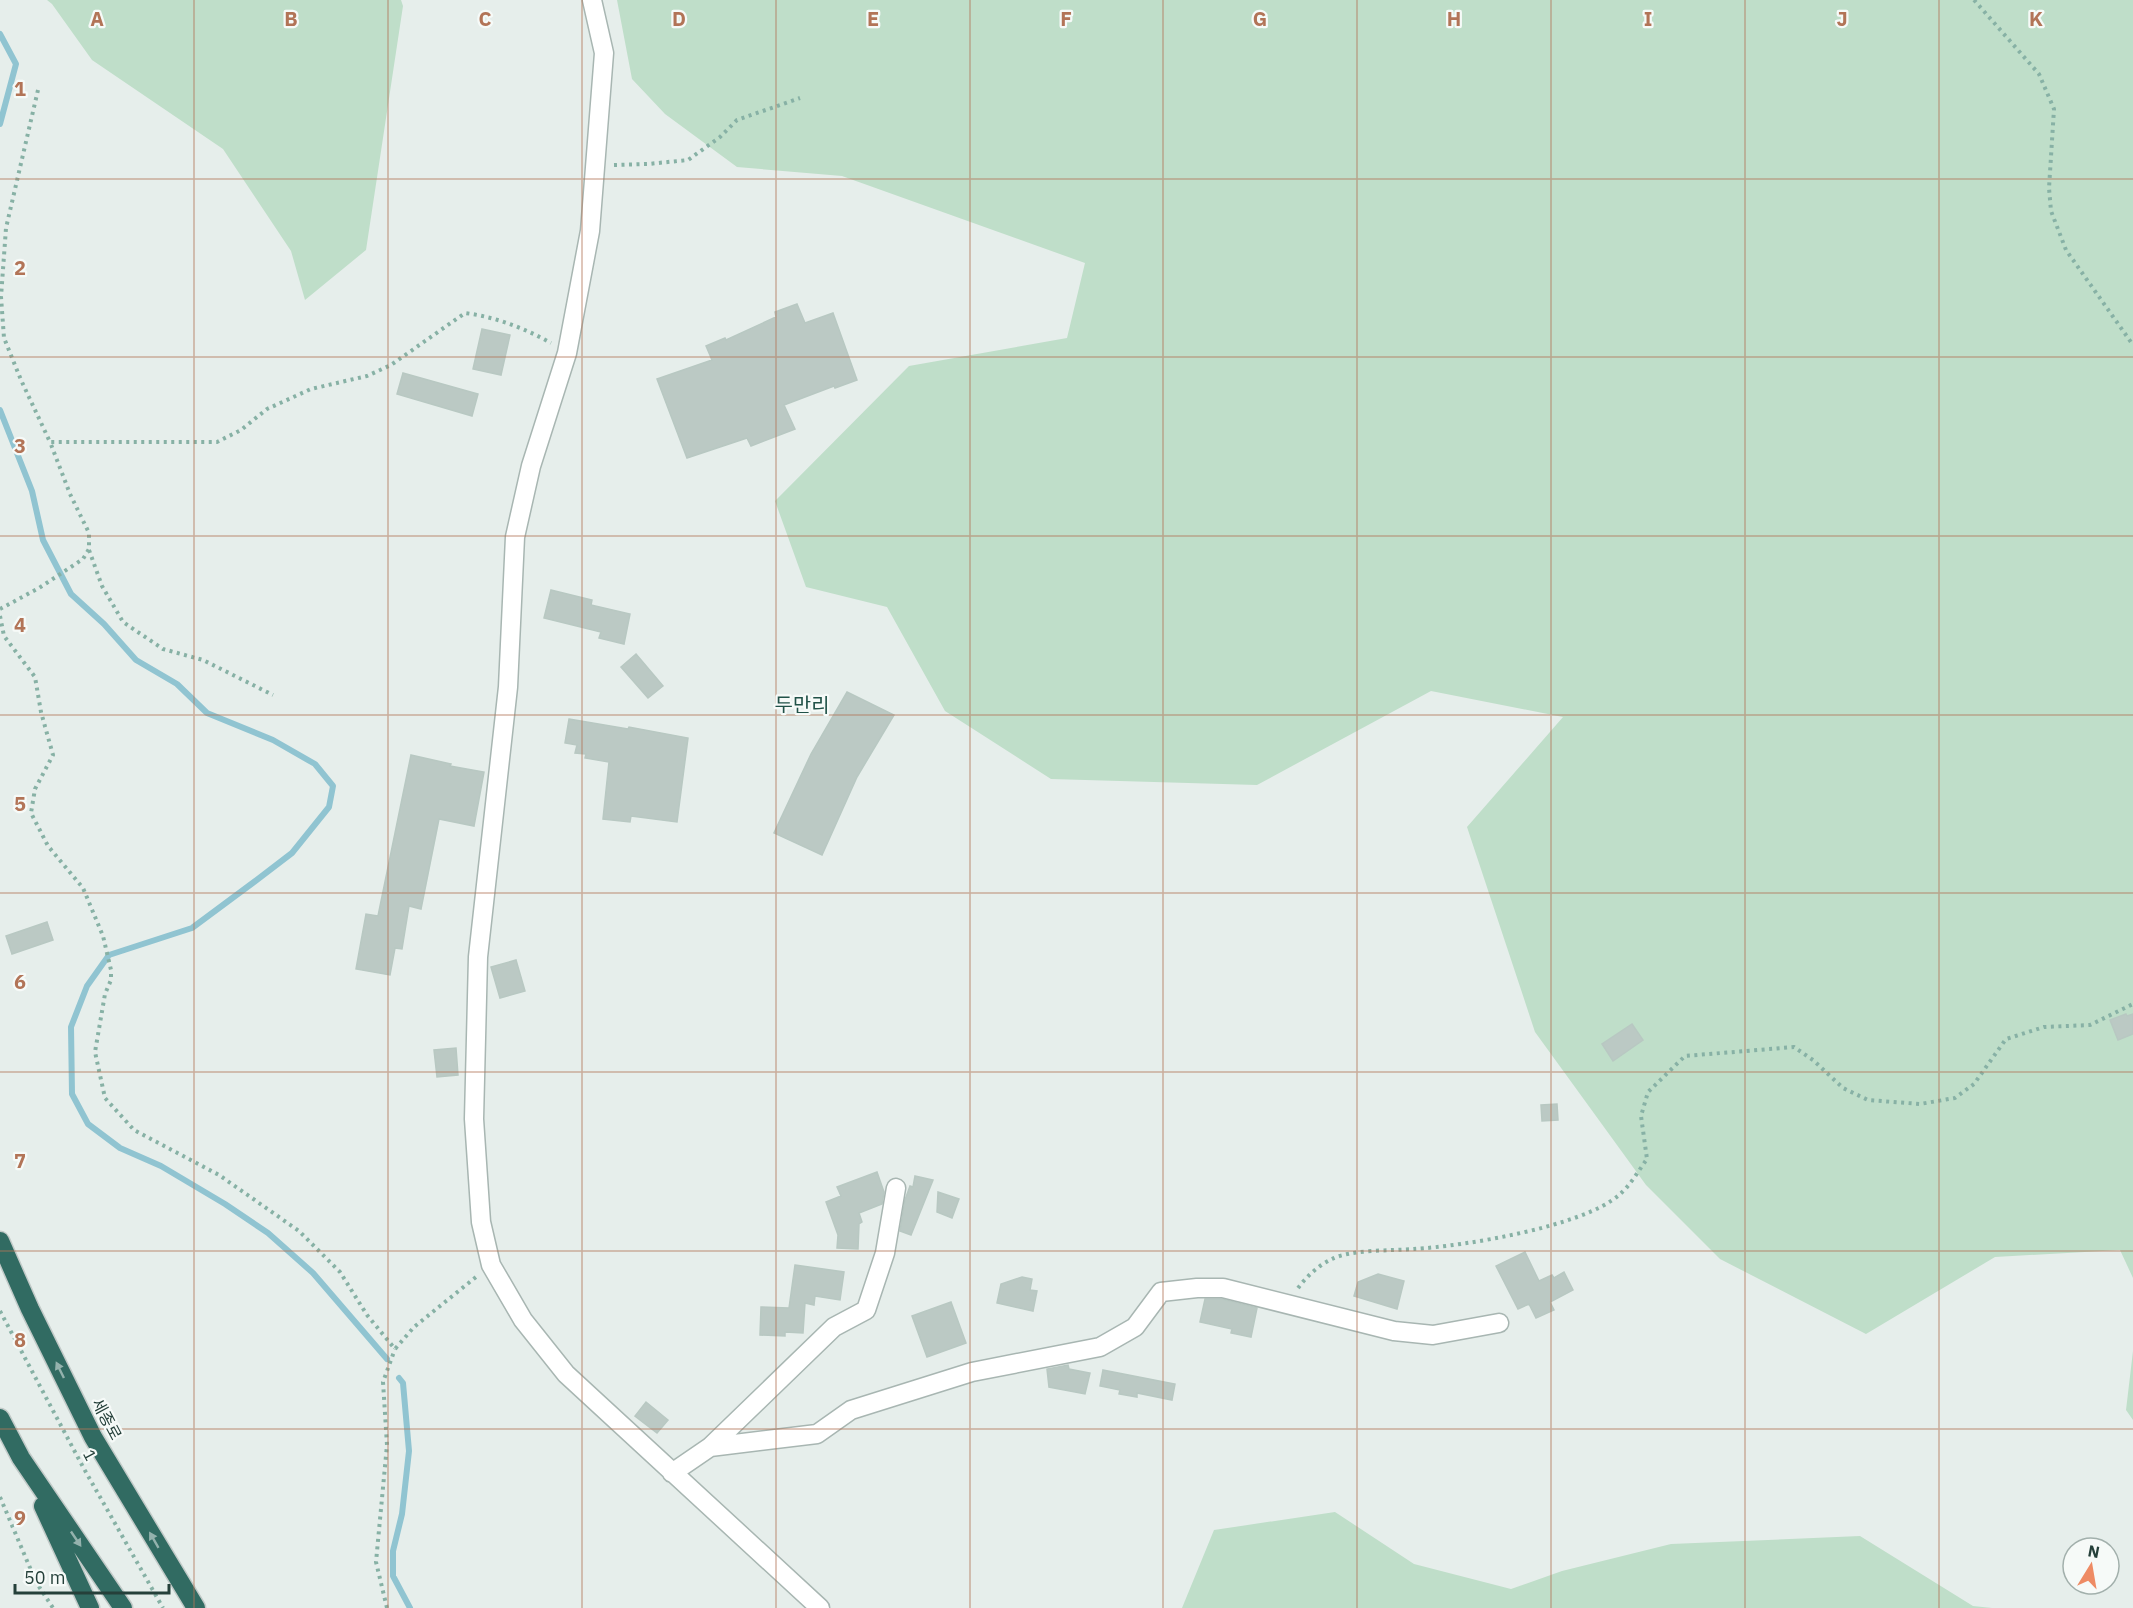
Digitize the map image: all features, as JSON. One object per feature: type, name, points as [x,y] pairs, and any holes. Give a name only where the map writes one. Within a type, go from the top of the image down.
[{"type":"highway","name":"세종로","points":[[0,1241],[30,1309],[93,1437],[171,1570],[196,1608]]},
{"type":"highway","points":[[0,1418],[21,1458],[90,1608]]},
{"type":"highway","points":[[21,1458],[123,1608]]},
{"type":"highway","points":[[171,1570],[203,1608]]},
{"type":"street","points":[[592,0],[604,53],[590,231],[567,352],[531,466],[515,537],[508,687],[478,957],[474,1119],[481,1222],[491,1265],[523,1320],[566,1374],[820,1608]]},
{"type":"street","points":[[672,1473],[710,1447],[834,1327],[866,1310],[885,1252],[896,1188]]},
{"type":"street","points":[[710,1447],[817,1434],[851,1410],[972,1372],[1100,1347],[1135,1327],[1161,1292],[1223,1288],[1394,1331],[1433,1335],[1499,1323]]},
{"type":"path","points":[[1974,0],[2039,74],[2054,109],[2049,188],[2051,211],[2066,250],[2133,345]]},
{"type":"path","points":[[0,609],[39,588],[83,559],[88,549],[89,533],[70,494],[50,442],[4,338],[1,297],[6,228],[38,90]]},
{"type":"path","points":[[595,165],[648,164],[688,160],[720,137],[737,120],[800,98]]},
{"type":"path","points":[[50,442],[217,442],[241,430],[267,409],[311,389],[367,376],[391,365],[465,313],[486,315],[513,325],[567,352]]},
{"type":"path","points":[[88,549],[102,586],[123,622],[163,649],[202,660],[273,695]]},
{"type":"path","points":[[0,616],[4,636],[35,677],[53,756],[35,789],[31,813],[48,846],[83,888],[103,936],[111,970],[95,1052],[105,1098],[134,1130],[219,1175],[299,1231],[340,1272],[367,1315],[395,1349]]},
{"type":"path","points":[[1287,1303],[1308,1275],[1333,1258],[1364,1252],[1416,1249],[1480,1241],[1552,1224],[1600,1208],[1621,1194],[1647,1159],[1641,1116],[1648,1092],[1685,1056],[1794,1047],[1813,1060],[1842,1088],[1868,1100],[1920,1104],[1955,1098],[1974,1084],[2006,1039],[2044,1027],[2090,1025],[2133,1004]]},
{"type":"path","points":[[387,1608],[376,1562],[387,1445],[383,1382],[395,1349],[414,1327],[491,1265]]},
{"type":"path","name":"1","points":[[0,1311],[82,1467],[163,1608]]},
{"type":"path","points":[[0,1497],[36,1582],[53,1608]]},
{"type":"green space","points":[[47,0],[401,0],[403,6],[366,250],[305,300],[291,251],[223,149],[92,60]]},
{"type":"green space","points":[[617,0],[2133,0],[2133,1278],[2120,1250],[1995,1257],[1866,1334],[1720,1259],[1646,1185],[1535,1032],[1467,827],[1563,717],[1431,691],[1257,785],[1051,779],[945,711],[887,607],[806,587],[775,501],[909,366],[1067,338],[1085,263],[842,176],[737,167],[665,114],[632,79]]},
{"type":"green space","points":[[2133,1351],[2133,1420],[2126,1410]]},
{"type":"green space","points":[[1335,1512],[1414,1564],[1511,1589],[1562,1571],[1671,1544],[1860,1536],[1973,1606],[1992,1608],[1182,1608],[1214,1530]]},
{"type":"building","points":[[797,304],[805,323],[833,313],[857,380],[784,405],[795,429],[751,446],[747,438],[687,458],[657,379],[712,360],[706,346],[725,338],[726,340],[776,317],[775,312]]},
{"type":"building","points":[[482,329],[510,335],[501,375],[473,369]]},
{"type":"building","points":[[403,373],[478,394],[472,416],[397,394]]},
{"type":"building","points":[[551,590],[592,600],[591,605],[630,614],[624,644],[599,638],[601,632],[544,618]]},
{"type":"building","points":[[636,654],[663,686],[648,698],[621,667]]},
{"type":"building","points":[[847,692],[894,715],[857,777],[822,855],[774,833],[811,754]]},
{"type":"building","points":[[569,719],[688,738],[677,822],[631,816],[630,822],[603,819],[609,762],[585,758],[586,754],[575,753],[577,745],[565,743]]},
{"type":"building","points":[[411,755],[451,764],[450,766],[484,772],[474,826],[439,819],[421,909],[409,906],[402,949],[395,948],[390,975],[356,969],[366,914],[378,916]]},
{"type":"building","points":[[47,922],[53,940],[12,954],[6,936]]},
{"type":"building","points":[[516,960],[525,991],[500,998],[491,967]]},
{"type":"building","points":[[2126,1014],[2127,1016],[2133,1014],[2133,1034],[2118,1040],[2110,1020]]},
{"type":"building","points":[[1632,1024],[1643,1040],[1613,1061],[1602,1044]]},
{"type":"building","points":[[456,1048],[458,1075],[437,1077],[434,1050]]},
{"type":"building","points":[[1557,1104],[1558,1120],[1542,1121],[1541,1105]]},
{"type":"building","points":[[877,1172],[884,1192],[882,1204],[859,1213],[862,1222],[859,1224],[858,1249],[837,1248],[838,1235],[826,1202],[841,1196],[837,1187]]},
{"type":"building","points":[[915,1176],[933,1180],[911,1235],[900,1231],[905,1200],[910,1186],[913,1187]]},
{"type":"building","points":[[938,1192],[959,1199],[952,1218],[937,1212]]},
{"type":"building","points":[[1525,1252],[1539,1281],[1552,1275],[1554,1278],[1564,1272],[1573,1290],[1550,1302],[1554,1310],[1536,1318],[1529,1304],[1518,1309],[1496,1266]]},
{"type":"building","points":[[795,1265],[844,1272],[840,1300],[815,1296],[814,1305],[805,1303],[803,1333],[785,1332],[785,1336],[760,1335],[761,1307],[789,1308]]},
{"type":"building","points":[[1378,1274],[1404,1281],[1397,1309],[1354,1296],[1358,1282]]},
{"type":"building","points":[[1022,1277],[1032,1279],[1030,1290],[1037,1291],[1033,1311],[997,1303],[1001,1284]]},
{"type":"building","points":[[1205,1299],[1222,1299],[1257,1308],[1251,1337],[1231,1333],[1232,1329],[1200,1322]]},
{"type":"building","points":[[951,1302],[966,1343],[927,1357],[912,1316]]},
{"type":"building","points":[[1068,1365],[1069,1369],[1090,1373],[1085,1394],[1049,1387],[1047,1369]]},
{"type":"building","points":[[1103,1370],[1175,1384],[1172,1400],[1137,1393],[1137,1397],[1119,1394],[1120,1390],[1100,1386]]},
{"type":"building","points":[[646,1402],[668,1420],[657,1433],[635,1416]]},
{"type":"waterway","points":[[0,34],[16,64],[0,124]]},
{"type":"waterway","points":[[0,410],[32,491],[43,540],[71,594],[104,624],[136,660],[177,684],[207,713],[273,740],[315,764],[333,786],[329,807],[292,853],[254,882],[192,928],[109,955],[87,986],[71,1027],[72,1094],[88,1124],[120,1148],[161,1166],[268,1233],[313,1273],[387,1359]]},
{"type":"waterway","points":[[399,1378],[403,1383],[409,1451],[402,1514],[393,1551],[393,1576],[410,1608]]},
{"type":"district","name":"두만리","points":[[802,705]]}]
